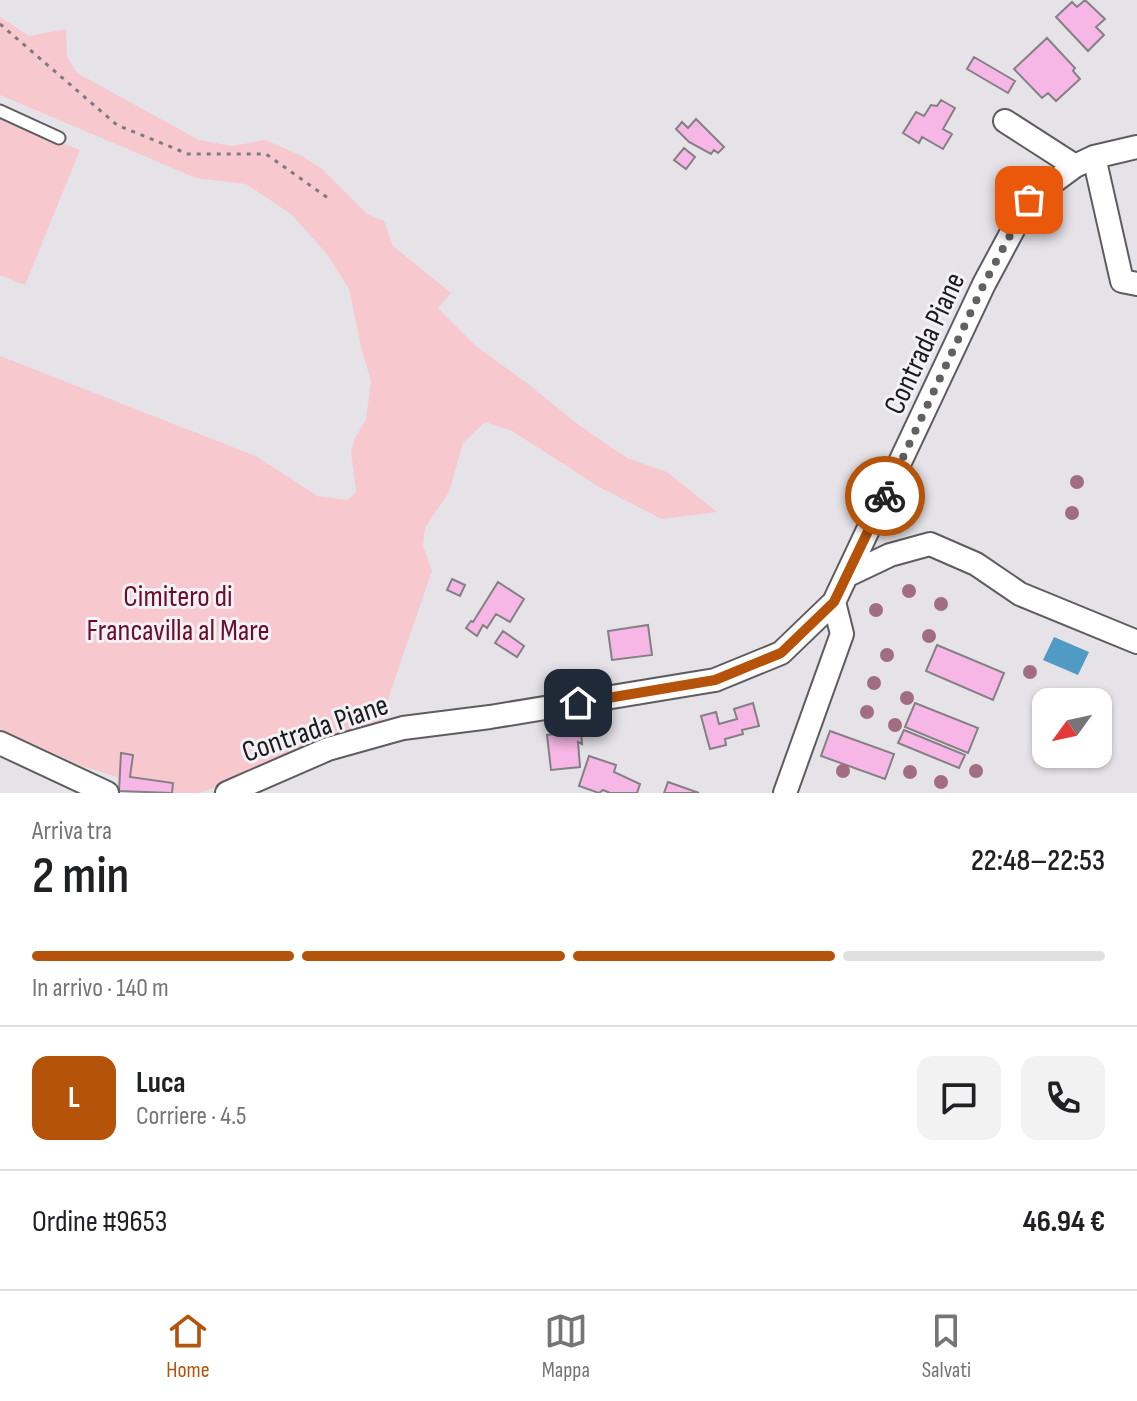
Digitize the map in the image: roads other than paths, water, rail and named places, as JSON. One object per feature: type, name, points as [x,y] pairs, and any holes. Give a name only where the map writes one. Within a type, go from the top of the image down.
[{"type":"street","points":[[1005,121],[1084,161],[1122,281],[1137,284]]},
{"type":"street","name":"Contrada Piane","points":[[227,793],[328,749],[403,728],[715,680],[781,653],[834,602],[984,284],[1029,200],[1084,161],[1137,147]]},
{"type":"street","points":[[848,575],[890,555],[930,544],[976,564],[1020,594],[1137,642]]},
{"type":"street","points":[[785,793],[842,634],[834,602]]},
{"type":"street","points":[[0,743],[107,793]]},
{"type":"lane","points":[[0,111],[59,138]]},
{"type":"water","points":[[1054,637],[1089,652],[1078,675],[1043,660]]},
{"type":"park label","name":"Cimitero di Francavilla al Mare","points":[[178,613]]}]
